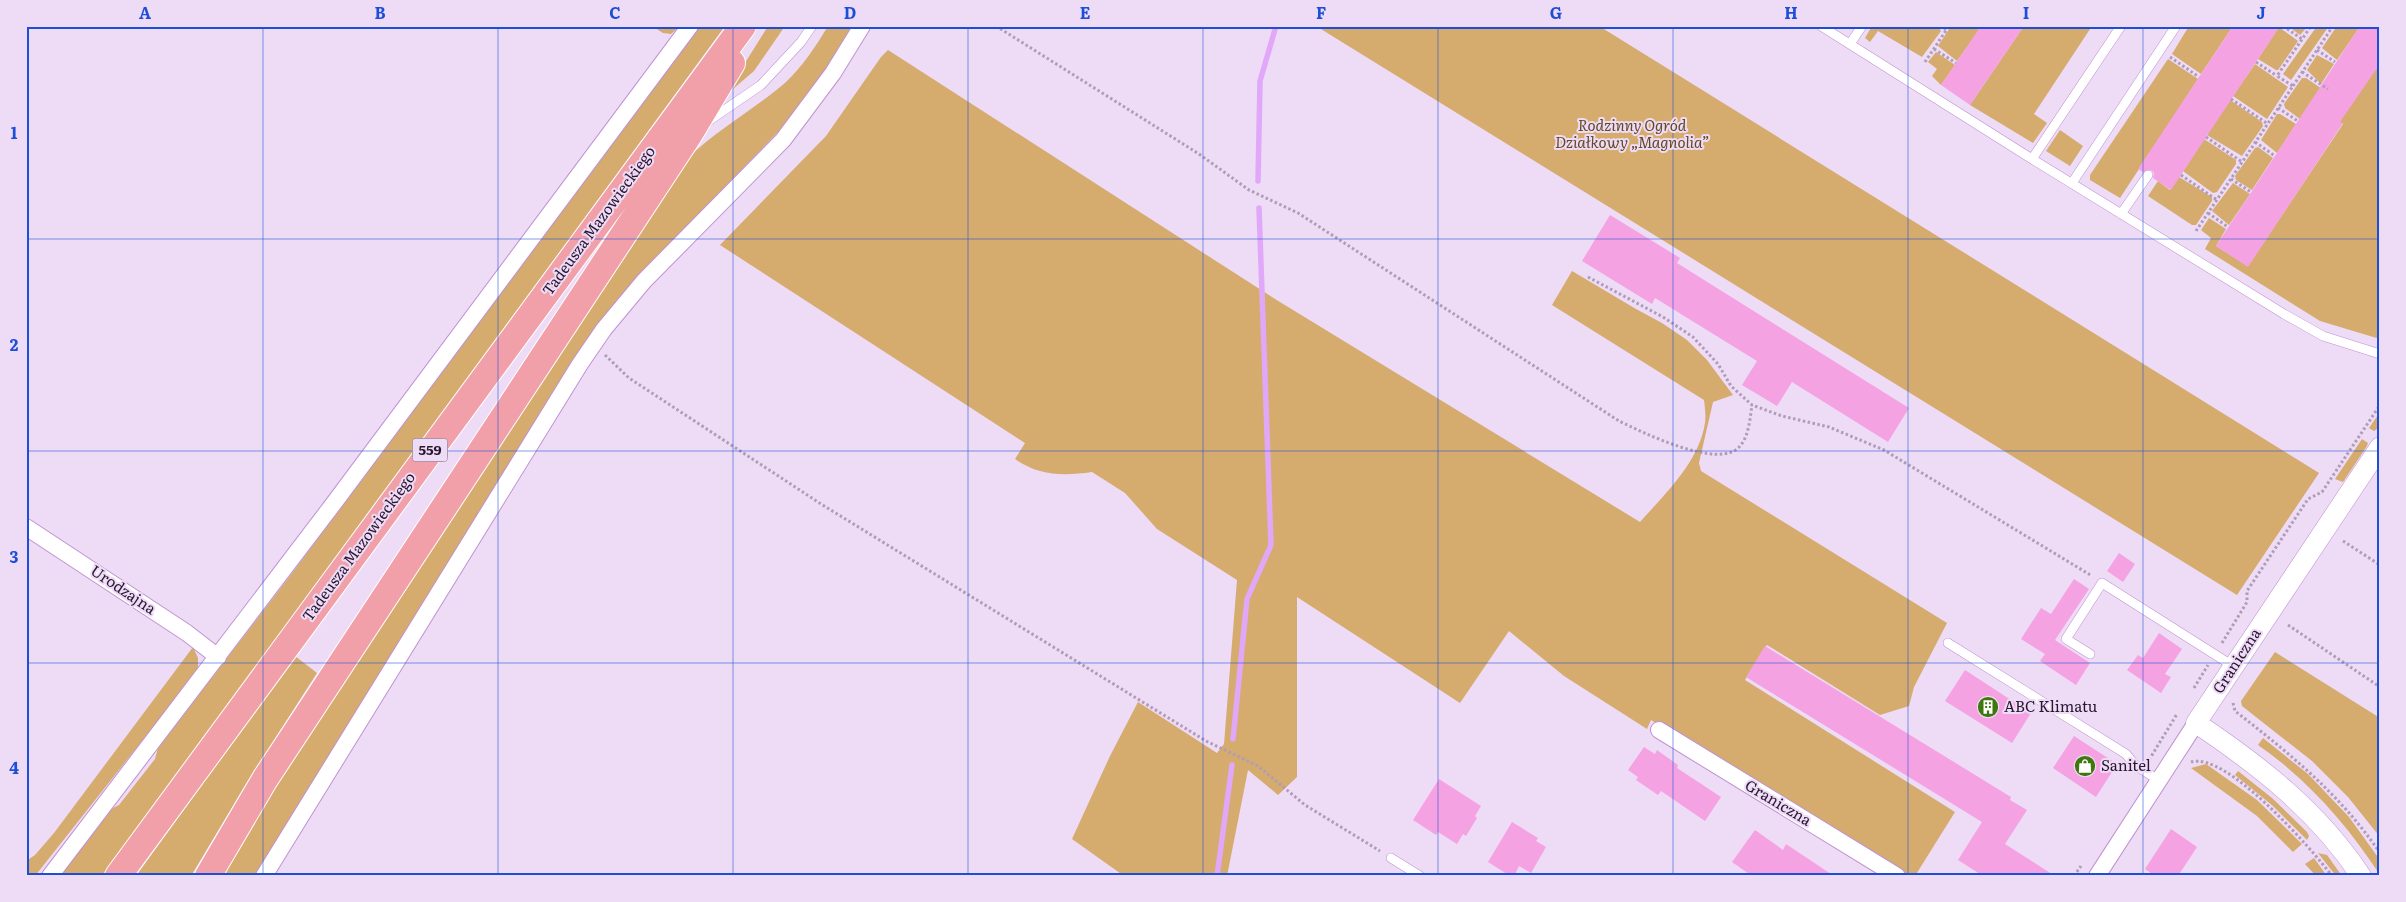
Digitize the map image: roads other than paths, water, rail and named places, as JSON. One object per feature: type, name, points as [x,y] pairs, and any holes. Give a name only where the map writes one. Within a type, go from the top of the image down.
[{"type":"main road","name":"Tadeusza Mazowieckiego","points":[[118,876],[743,26]]},
{"type":"main road","name":"Tadeusza Mazowieckiego","points":[[208,876],[265,779],[689,135],[722,83],[752,26]]},
{"type":"street","points":[[50,876],[218,657],[690,26]]},
{"type":"street","points":[[264,876],[596,340],[644,281],[783,140],[833,73],[862,26]]},
{"type":"street","name":"Graniczna","points":[[2096,876],[2160,781],[2233,666],[2380,447]]},
{"type":"street","name":"Urodzajna","points":[[26,527],[172,623],[218,657]]},
{"type":"street","points":[[2196,723],[2228,744],[2287,791],[2340,846],[2361,876]]},
{"type":"street","name":"Graniczna","points":[[1659,730],[1897,876]]},
{"type":"lane","points":[[689,135],[761,85],[801,42],[812,26]]},
{"type":"lane","points":[[1821,26],[2284,314],[2323,336],[2380,354]]},
{"type":"lane","points":[[1850,44],[1862,26]]},
{"type":"lane","points":[[2032,159],[2121,26]]},
{"type":"lane","points":[[2072,183],[2176,26]]},
{"type":"lane","points":[[2121,214],[2148,175]]},
{"type":"lane","points":[[2090,654],[2066,639],[2102,583],[2233,666]]},
{"type":"lane","points":[[1948,643],[2126,754],[2135,765],[2160,781]]},
{"type":"lane","points":[[1391,858],[1420,876]]},
{"type":"waterway","points":[[1258,181],[1260,81],[1276,26]]},
{"type":"waterway","points":[[1233,739],[1247,599],[1271,545],[1259,208]]},
{"type":"waterway","points":[[1217,876],[1232,765]]},
{"type":"place","name":"ABC Klimatu","points":[[1988,707]]},
{"type":"place","name":"Sanitel","points":[[2085,766]]},
{"type":"park label","name":"Rodzinny Ogród Działkowy „Magnolia”","points":[[1632,134]]}]
